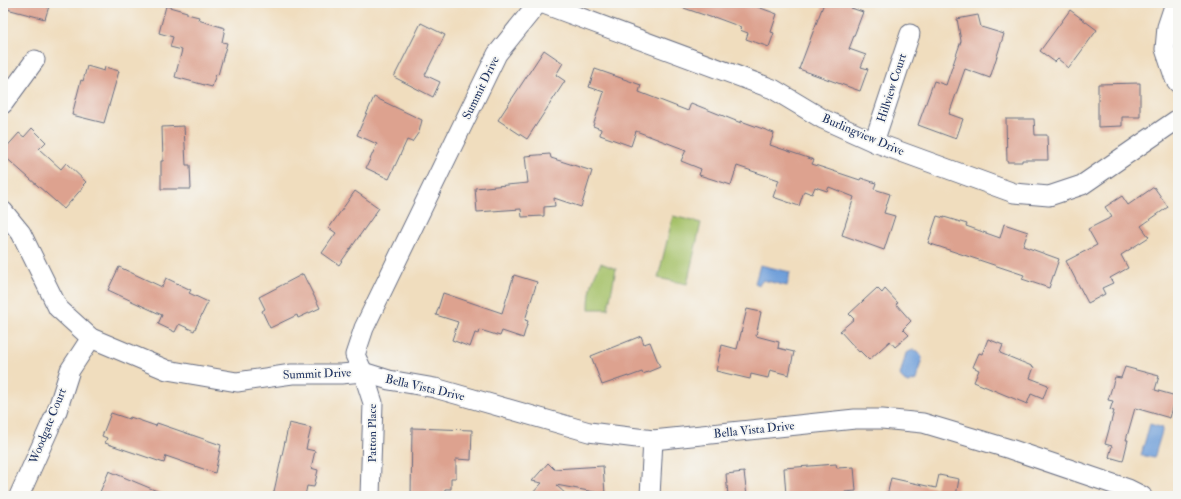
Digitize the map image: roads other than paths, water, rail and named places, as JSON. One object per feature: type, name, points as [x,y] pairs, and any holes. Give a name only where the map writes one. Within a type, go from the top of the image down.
[{"type":"street","name":"Summit Drive","points":[[3,210],[21,233],[58,308],[91,338],[167,370],[236,382],[292,374],[341,374],[363,372],[355,355],[364,328],[497,54],[538,3]]},
{"type":"street","name":"Burlingview Drive","points":[[541,3],[773,89],[823,119],[874,142],[1014,193],[1049,196],[1082,185],[1178,119]]},
{"type":"street","points":[[1175,3],[1168,27],[1165,50],[1175,79],[1178,83]]},
{"type":"street","name":"Hillview Court","points":[[874,142],[910,34]]},
{"type":"street","points":[[3,104],[35,60]]},
{"type":"street","name":"Woodgate Court","points":[[19,496],[58,411],[70,370],[91,338]]},
{"type":"street","name":"Bella Vista Drive","points":[[363,372],[389,380],[435,388],[589,432],[653,440],[855,419],[882,419],[923,423],[1010,449],[1128,488],[1142,496]]},
{"type":"street","name":"Patton Place","points":[[363,372],[373,403],[370,496]]},
{"type":"street","points":[[650,496],[653,440]]},
{"type":"water","points":[[760,265],[790,272],[787,286],[763,280],[759,285],[755,283]]},
{"type":"water","points":[[913,350],[918,351],[922,358],[916,380],[908,383],[904,381],[900,375],[906,353]]},
{"type":"water","points":[[1150,424],[1163,428],[1154,458],[1141,455]]}]
